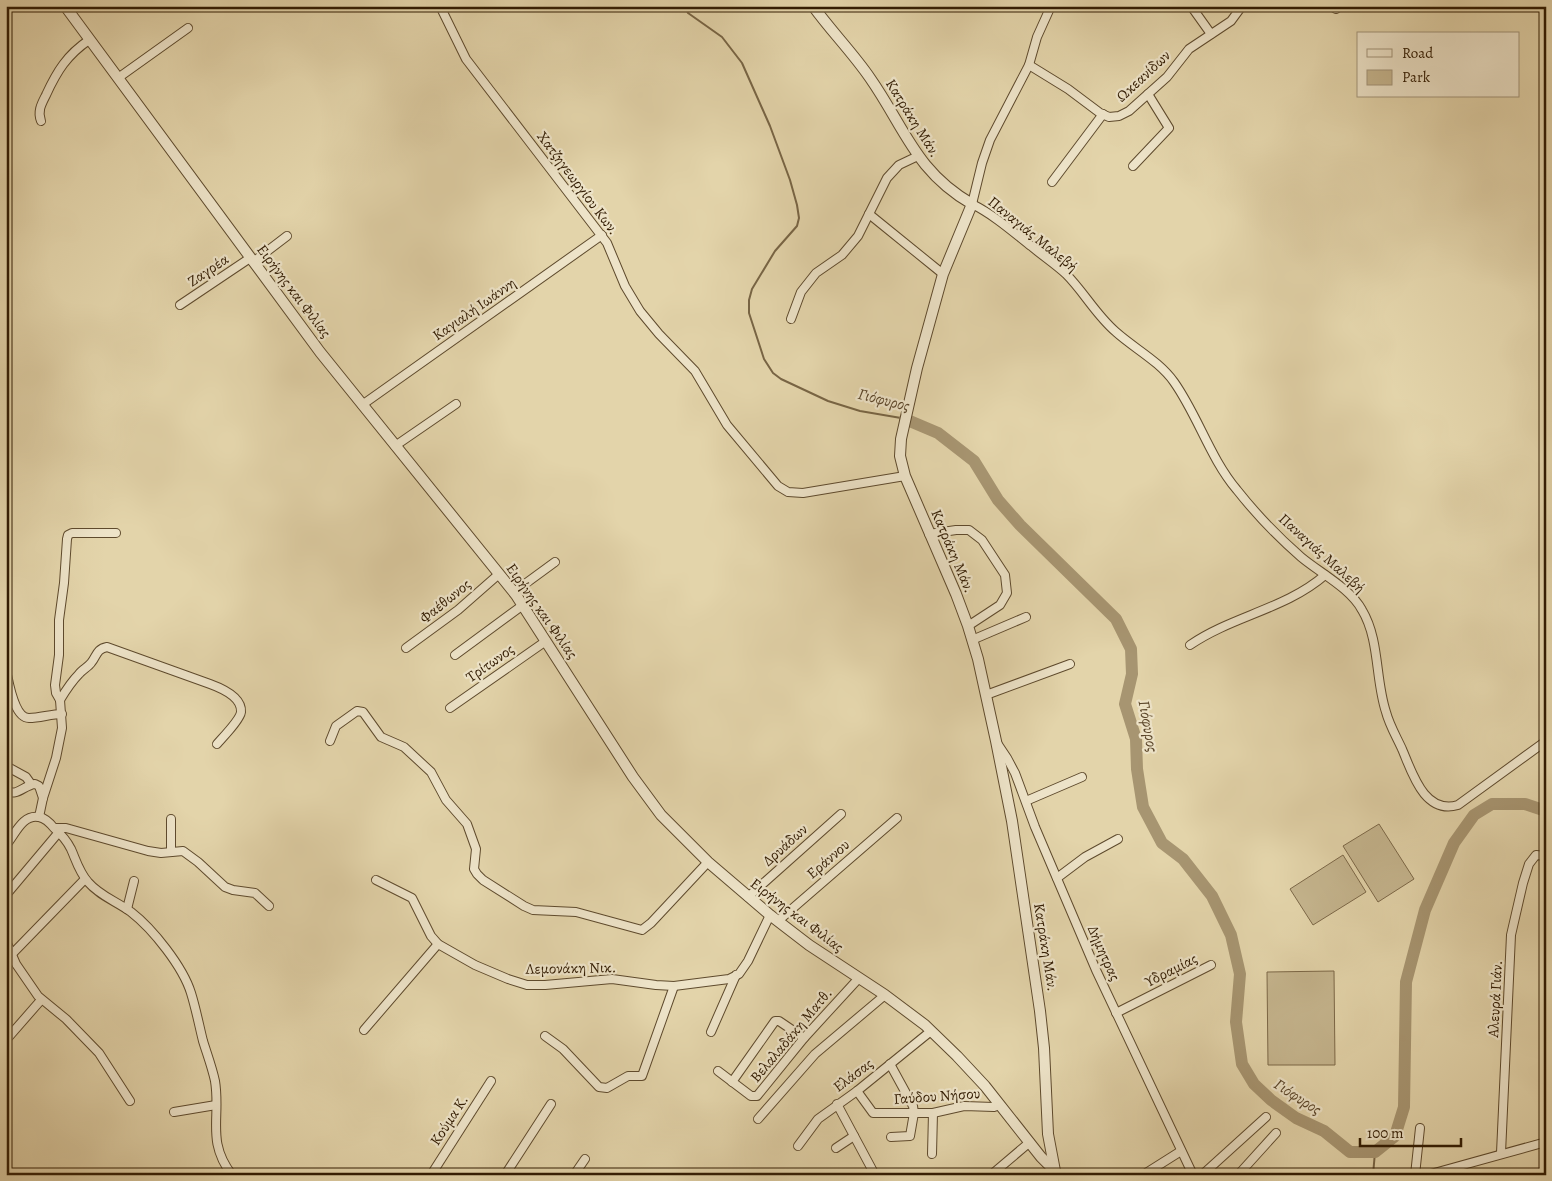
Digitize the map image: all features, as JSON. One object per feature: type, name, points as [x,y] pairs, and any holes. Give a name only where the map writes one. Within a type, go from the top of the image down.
[{"type":"street","name":"Ειρήνης και Φιλίας","points":[[64,6],[362,405],[514,592],[642,790],[670,825],[708,862],[774,918],[820,953],[885,995],[931,1031],[968,1067],[1056,1173]]},
{"type":"street","name":"Χατζηγεωργίου Κων.","points":[[440,6],[466,59],[602,235],[612,251],[625,286],[640,311],[659,334],[695,371],[727,425],[780,488],[791,492],[803,493],[905,476]]},
{"type":"street","name":"Κατράκη Μάν.","points":[[813,6],[869,76],[918,156],[934,176],[972,204],[943,274],[921,351],[901,439],[900,456],[905,476],[968,626],[986,695],[1012,821],[1040,1011],[1044,1048],[1048,1134],[1056,1173]]},
{"type":"street","points":[[972,204],[982,162],[990,140],[1029,65],[1037,37],[1051,6]]},
{"type":"street","points":[[1191,6],[1211,34]]},
{"type":"street","name":"Ωκεανίδων","points":[[1029,65],[1109,117],[1119,116],[1129,111],[1174,70],[1189,49],[1232,21],[1242,6]]},
{"type":"street","points":[[1331,6],[1336,9],[1340,6]]},
{"type":"street","points":[[118,78],[188,28]]},
{"type":"street","points":[[41,121],[39,112],[56,73],[72,53],[89,40]]},
{"type":"street","points":[[1134,166],[1168,128],[1148,94]]},
{"type":"street","points":[[1052,182],[1104,114]]},
{"type":"street","points":[[791,319],[801,292],[816,273],[842,255],[858,236],[887,178],[899,165],[918,156]]},
{"type":"street","name":"Παναγιάς Μαλεβή","points":[[972,204],[997,219],[1067,275],[1100,317],[1172,379],[1183,395],[1220,465],[1236,489],[1302,558],[1354,599],[1361,608],[1369,624],[1386,713],[1419,788],[1430,800],[1440,806],[1450,807],[1458,805],[1546,741]]},
{"type":"street","points":[[869,214],[943,274]]},
{"type":"street","name":"Καγιαλή Ιωάννη","points":[[362,405],[602,235]]},
{"type":"street","name":"Ζαγρέα","points":[[180,305],[287,236]]},
{"type":"street","points":[[395,446],[456,404]]},
{"type":"street","points":[[929,534],[970,530],[982,540],[1005,575],[1006,593],[1000,605],[968,626]]},
{"type":"street","points":[[39,817],[61,735],[62,714],[55,685],[59,655],[59,620],[68,535],[72,533],[116,533]]},
{"type":"street","points":[[514,592],[555,562]]},
{"type":"street","name":"Φαέθωνος","points":[[406,648],[458,610],[499,574]]},
{"type":"street","points":[[1190,644],[1204,635],[1291,598],[1315,583],[1324,574]]},
{"type":"street","points":[[455,655],[523,605]]},
{"type":"street","points":[[972,640],[1026,617]]},
{"type":"street","name":"Τρίτωνος","points":[[450,708],[546,641]]},
{"type":"street","points":[[60,700],[69,684],[91,664],[98,651],[101,648],[107,647],[210,684],[225,690],[233,697],[240,706],[239,718],[217,744]]},
{"type":"street","points":[[986,695],[1070,664]]},
{"type":"street","points":[[6,670],[15,705],[24,718],[62,714]]},
{"type":"street","points":[[330,741],[338,724],[357,711],[362,712],[381,736],[404,748],[431,772],[446,800],[467,824],[476,849],[474,869],[477,874],[483,880],[533,910],[576,912],[642,930],[649,925],[708,862]]},
{"type":"street","name":"Δήμητρας","points":[[996,741],[1008,758],[1035,828],[1116,1013],[1193,1175]]},
{"type":"street","points":[[6,766],[26,777],[31,784]]},
{"type":"street","points":[[1026,802],[1082,777]]},
{"type":"street","points":[[6,790],[14,793],[31,784],[35,784],[39,786],[43,798]]},
{"type":"street","name":"Δρυάδων","points":[[748,896],[841,814]]},
{"type":"street","points":[[6,845],[23,822],[39,817],[48,821],[69,846],[85,879],[104,897],[127,909],[150,930],[185,977],[212,1069],[216,1105],[215,1131],[218,1150],[224,1164],[232,1175]]},
{"type":"street","name":"Εράννου","points":[[774,918],[897,818]]},
{"type":"street","points":[[170,819],[171,852]]},
{"type":"street","points":[[6,895],[57,830],[66,828],[148,851],[185,852],[228,889],[255,894],[269,906]]},
{"type":"street","points":[[1057,878],[1085,856],[1118,839]]},
{"type":"street","name":"Αλευρά Γιάν.","points":[[1501,1153],[1511,936],[1518,900],[1529,864],[1535,855],[1542,855]]},
{"type":"street","points":[[12,954],[85,879]]},
{"type":"street","name":"Λεμονάκη Νικ.","points":[[376,880],[412,898],[431,936],[438,944],[475,965],[522,984],[545,985],[612,979],[674,986],[724,980],[736,975]]},
{"type":"street","points":[[127,909],[134,881]]},
{"type":"street","points":[[712,1032],[736,975],[752,957],[774,918]]},
{"type":"street","points":[[6,941],[19,968],[41,1000],[66,1019],[99,1054],[130,1101]]},
{"type":"street","points":[[364,1030],[438,944]]},
{"type":"street","name":"Υδραμίας","points":[[1116,1013],[1211,965]]},
{"type":"street","name":"Βελαλαδάκη Ματθ.","points":[[718,1072],[752,1097],[757,1096],[804,1038],[858,978]]},
{"type":"street","points":[[545,1036],[569,1055],[594,1084],[599,1087],[607,1088],[628,1076],[642,1076],[674,986]]},
{"type":"street","points":[[758,1119],[815,1054],[885,995]]},
{"type":"street","points":[[6,1040],[41,1000]]},
{"type":"street","points":[[732,1082],[775,1021],[779,1021],[804,1038]]},
{"type":"street","name":"Ελάσας","points":[[798,1146],[818,1119],[857,1091],[931,1031]]},
{"type":"street","points":[[890,1064],[913,1106],[914,1113],[910,1136],[891,1137]]},
{"type":"street","name":"Κούμα Κ.","points":[[431,1175],[491,1081]]},
{"type":"street","name":"Γαύδου Νήσου","points":[[857,1091],[873,1113],[933,1113],[964,1106],[992,1107],[1000,1105]]},
{"type":"street","points":[[506,1175],[551,1104]]},
{"type":"street","points":[[837,1104],[875,1175]]},
{"type":"street","points":[[174,1112],[216,1105]]},
{"type":"street","points":[[932,1154],[933,1113]]},
{"type":"street","points":[[1202,1175],[1266,1116]]},
{"type":"street","points":[[1415,1175],[1420,1128]]},
{"type":"street","points":[[1238,1175],[1276,1133]]},
{"type":"street","points":[[836,1148],[854,1136]]},
{"type":"street","points":[[991,1175],[1030,1142]]},
{"type":"street","points":[[1427,1175],[1442,1173],[1501,1153],[1546,1142]]},
{"type":"street","points":[[1143,1175],[1182,1150]]},
{"type":"street","points":[[574,1175],[585,1159]]},
{"type":"street","points":[[1539,1175],[1546,1168]]},
{"type":"green space","points":[[1379,824],[1414,879],[1378,902],[1343,846]]},
{"type":"green space","points":[[1343,855],[1366,892],[1313,925],[1290,889]]},
{"type":"green space","points":[[1334,971],[1335,1065],[1268,1065],[1267,972]]},
{"type":"waterway","name":"Γιόφυρος","points":[[685,6],[688,13],[722,37],[742,63],[770,126],[797,205],[799,218],[797,226],[775,251],[752,289],[749,300],[749,313],[764,359],[773,373],[781,379],[828,401],[860,411],[901,418]]},
{"type":"waterway","name":"Γιόφυρος","points":[[905,419],[938,433],[974,461],[998,500],[1020,525],[1116,619],[1131,649],[1132,674],[1125,704],[1136,739],[1137,769],[1143,807],[1162,843],[1183,859],[1212,896],[1231,935],[1240,974],[1236,1022],[1242,1064],[1254,1084],[1271,1100],[1296,1118],[1324,1131],[1350,1152],[1375,1152],[1395,1136],[1404,1107],[1406,982],[1425,910],[1454,843],[1474,815],[1492,804],[1525,804],[1546,811]]},
{"type":"waterway","points":[[1373,1175],[1375,1152]]}]
